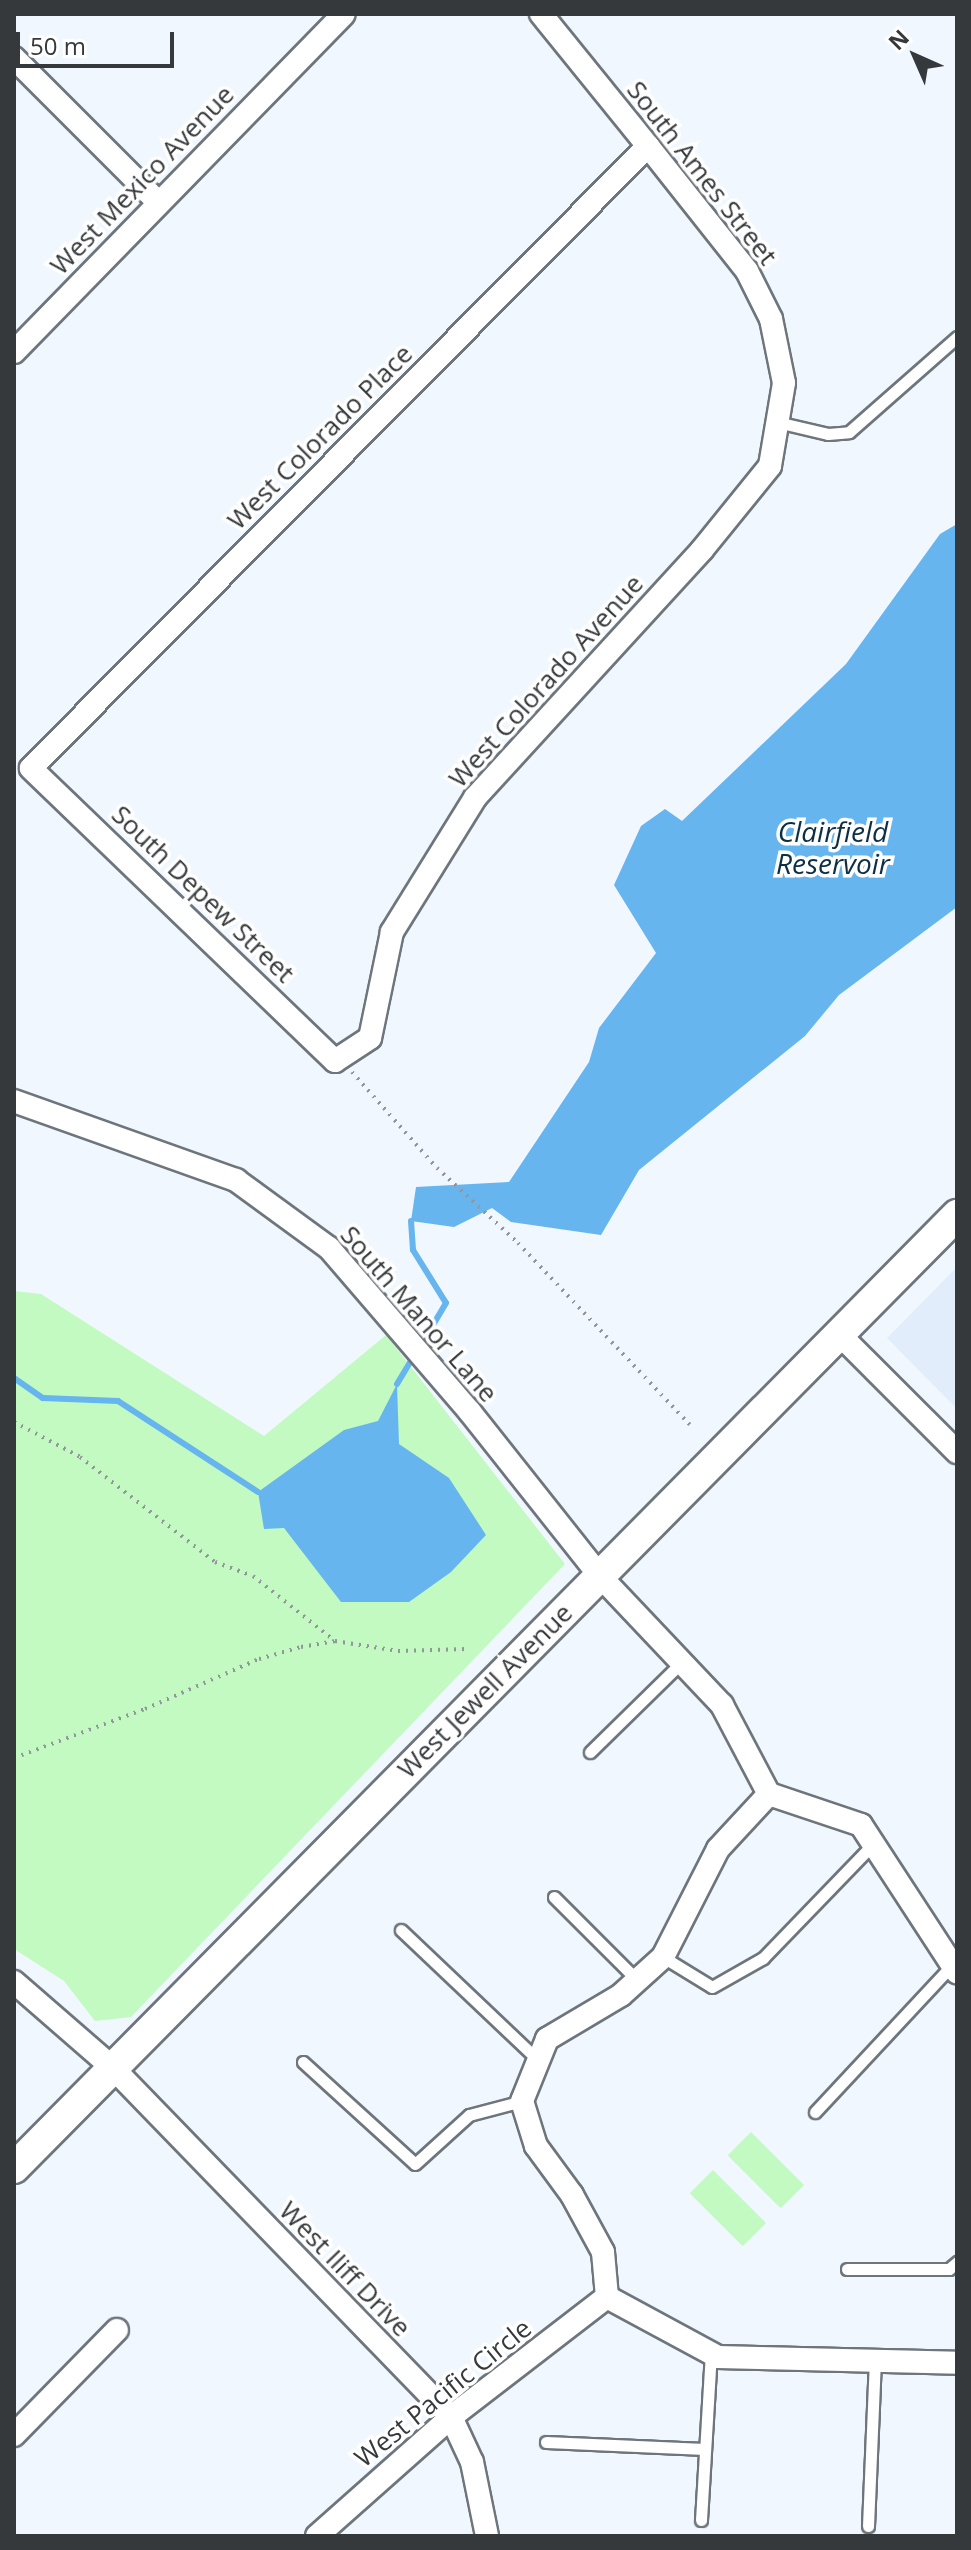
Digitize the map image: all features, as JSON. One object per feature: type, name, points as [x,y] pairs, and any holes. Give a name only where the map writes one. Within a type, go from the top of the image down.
[{"type":"main road","name":"West Jewell Avenue","points":[[14,2168],[599,1575],[955,1220]]},
{"type":"street","name":"South Ames Street","points":[[541,14],[747,271],[771,319],[784,383]]},
{"type":"street","name":"West Mexico Avenue","points":[[14,352],[331,18]]},
{"type":"street","points":[[14,58],[158,202]]},
{"type":"street","name":"West Colorado Place","points":[[31,768],[648,146]]},
{"type":"street","name":"West Colorado Avenue","points":[[339,1058],[370,1038],[392,932],[475,798],[702,550],[770,466],[784,383]]},
{"type":"street","name":"South Depew Street","points":[[31,768],[339,1058]]},
{"type":"street","name":"South Manor Lane","points":[[14,1101],[236,1180],[329,1248],[456,1396],[599,1575],[722,1705],[769,1794]]},
{"type":"street","points":[[839,1334],[957,1452]]},
{"type":"street","points":[[955,1966],[861,1825],[769,1794],[718,1849],[663,1957],[637,1980],[547,2039],[522,2101],[536,2146],[572,2195],[603,2252],[607,2297],[711,2353],[957,2363]]},
{"type":"street","name":"West Iliff Drive","points":[[14,1982],[113,2068],[451,2417],[472,2462],[487,2536]]},
{"type":"street","name":"West Pacific Circle","points":[[317,2536],[451,2417],[607,2297]]},
{"type":"street","points":[[14,2435],[117,2330]]},
{"type":"lane","points":[[777,422],[828,434],[849,432],[957,337]]},
{"type":"lane","points":[[590,1752],[682,1662]]},
{"type":"lane","points":[[663,1957],[712,1987],[763,1958],[873,1844]]},
{"type":"lane","points":[[554,1897],[637,1980]]},
{"type":"lane","points":[[401,1930],[538,2060]]},
{"type":"lane","points":[[815,2112],[955,1966]]},
{"type":"lane","points":[[303,2062],[415,2164],[469,2115],[522,2101]]},
{"type":"lane","points":[[847,2269],[949,2269],[957,2262]]},
{"type":"lane","points":[[701,2520],[711,2353]]},
{"type":"lane","points":[[868,2526],[875,2362]]},
{"type":"lane","points":[[546,2442],[705,2449]]},
{"type":"path","points":[[339,1058],[365,1092],[437,1168],[489,1217],[690,1425]]},
{"type":"path","points":[[14,1422],[80,1457],[215,1562],[253,1576],[335,1641]]},
{"type":"path","points":[[14,1758],[145,1709],[259,1659],[335,1641],[398,1651],[466,1649]]},
{"type":"shaded area","points":[[957,1267],[957,1409],[887,1338]]},
{"type":"green space","points":[[14,1291],[41,1294],[264,1436],[386,1335],[565,1564],[131,2017],[95,2021],[64,1981],[14,1949]]},
{"type":"green space","points":[[751,2132],[804,2185],[781,2208],[728,2155]]},
{"type":"green space","points":[[713,2170],[766,2223],[743,2246],[690,2193]]},
{"type":"water","name":"Clairfield Reservoir","points":[[957,524],[957,907],[839,995],[805,1036],[639,1170],[601,1235],[511,1222],[492,1208],[454,1227],[411,1221],[416,1187],[509,1182],[589,1062],[599,1028],[656,953],[614,885],[641,826],[665,809],[682,821],[846,664],[940,534]]},
{"type":"water","points":[[397,1384],[399,1444],[449,1478],[486,1535],[451,1572],[409,1602],[341,1602],[284,1528],[264,1529],[258,1492],[344,1430],[378,1421]]},
{"type":"waterway","points":[[411,1221],[413,1250],[446,1303],[420,1347]]},
{"type":"waterway","points":[[397,1384],[414,1356]]},
{"type":"waterway","points":[[14,1378],[43,1398],[118,1401],[258,1492]]}]
